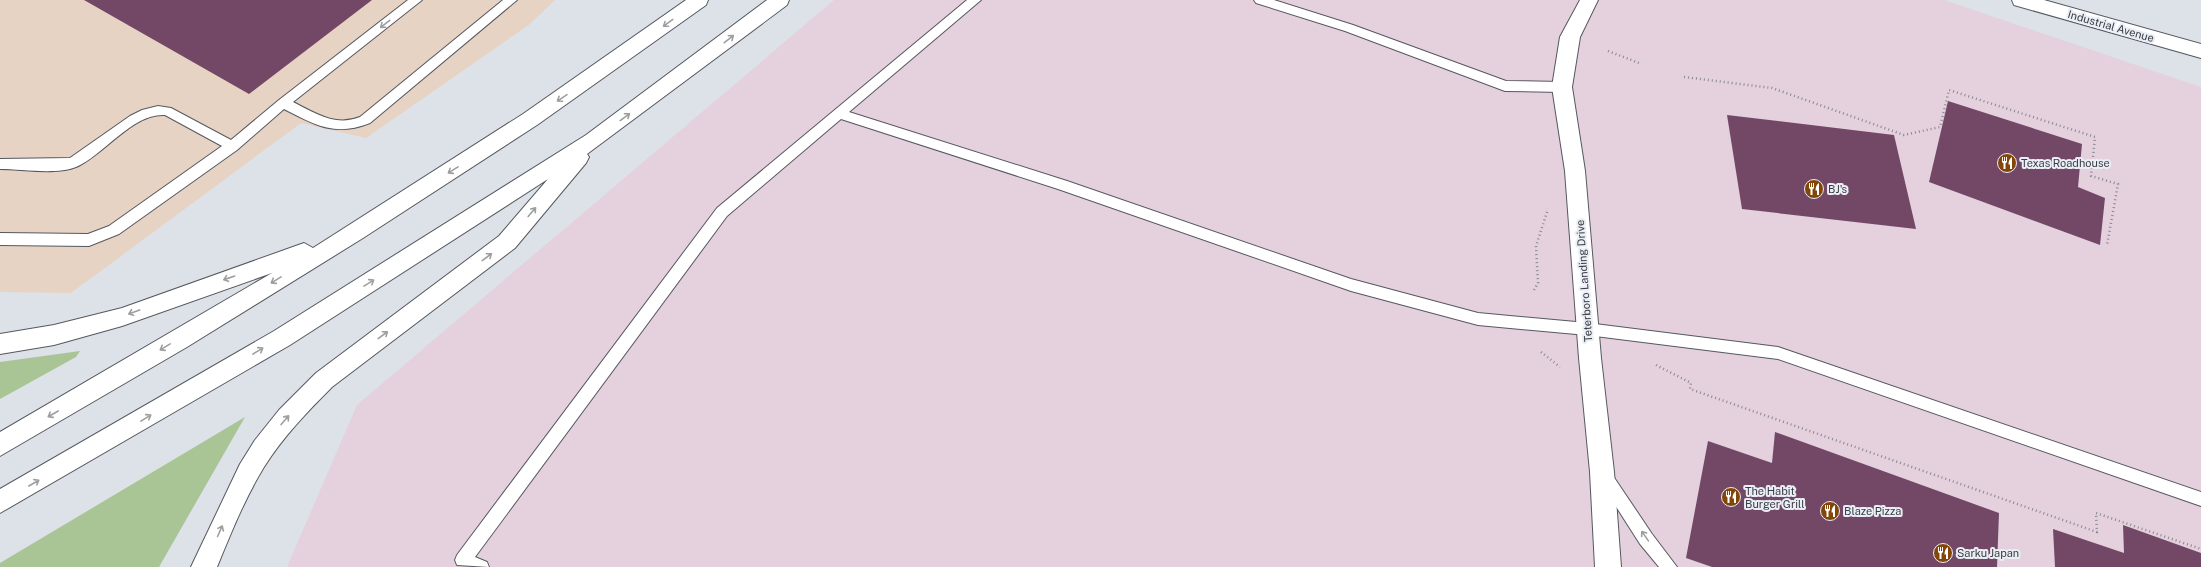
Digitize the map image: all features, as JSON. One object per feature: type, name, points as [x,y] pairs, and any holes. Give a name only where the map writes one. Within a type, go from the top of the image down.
[{"type":"main road","points":[[0,445],[88,394],[345,238],[474,157],[571,92],[699,0]]},
{"type":"main road","points":[[0,502],[282,338],[593,140],[780,0]]},
{"type":"main road","name":"Teterboro Landing Drive","points":[[1589,0],[1570,37],[1562,87],[1575,171],[1587,329],[1602,472],[1608,567]]},
{"type":"main road","name":"Industrial Avenue","points":[[2021,0],[2201,51]]},
{"type":"main road","points":[[204,567],[240,486],[256,458],[275,432],[298,405],[324,380],[506,242],[593,140]]},
{"type":"main road","points":[[0,344],[54,335],[122,317],[345,238]]},
{"type":"lane","points":[[0,239],[89,240],[114,230],[232,146],[283,103],[416,0]]},
{"type":"lane","points":[[283,103],[334,126],[345,127],[355,125],[365,120],[511,0]]},
{"type":"lane","points":[[481,567],[460,564],[722,212],[975,0]]},
{"type":"lane","points":[[1260,0],[1349,28],[1505,86],[1562,87]]},
{"type":"lane","points":[[0,164],[57,165],[73,163],[135,119],[145,113],[158,110],[167,111],[232,146]]},
{"type":"lane","points":[[840,114],[1062,185],[1351,285],[1478,319],[1587,329],[1778,353],[2201,499]]},
{"type":"lane","points":[[1602,472],[1646,539],[1669,567]]},
{"type":"path","points":[[1608,51],[1640,63]]},
{"type":"path","points":[[1684,77],[1772,88],[1904,135],[1940,127],[1949,90],[2095,138],[2092,176],[2118,184],[2107,245]]},
{"type":"path","points":[[1534,290],[1538,283],[1536,246],[1550,202]]},
{"type":"path","points":[[1656,365],[1691,383],[1690,388],[2097,532],[2096,513],[2201,549]]},
{"type":"shaded area","points":[[0,0],[555,0],[530,24],[366,138],[301,123],[71,293],[0,292]]},
{"type":"shaded area","points":[[834,0],[1944,0],[2201,87],[2201,567],[287,567],[357,405]]},
{"type":"green space","points":[[80,351],[76,357],[0,399],[0,362]]},
{"type":"green space","points":[[245,417],[159,567],[0,567],[0,563]]},
{"type":"building","points":[[84,0],[372,0],[249,94]]},
{"type":"building","name":"Texas Roadhouse","points":[[1948,101],[2082,144],[2078,187],[2105,198],[2100,245],[1929,182]]},
{"type":"building","points":[[1727,115],[1894,135],[1916,229],[1742,209]]},
{"type":"building","points":[[1775,432],[1999,513],[1997,567],[1712,567],[1686,558],[1708,441],[1772,463]]},
{"type":"building","points":[[2123,525],[2201,553],[2201,567],[2055,567],[2053,529],[2124,553]]},
{"type":"place","name":"Texas Roadhouse","points":[[2007,163]]},
{"type":"place","name":"BJ's","points":[[1814,189]]},
{"type":"place","name":"The Habit Burger Grill","points":[[1731,497]]},
{"type":"place","name":"Blaze Pizza","points":[[1830,511]]},
{"type":"place","name":"Sarku Japan","points":[[1943,553]]}]
